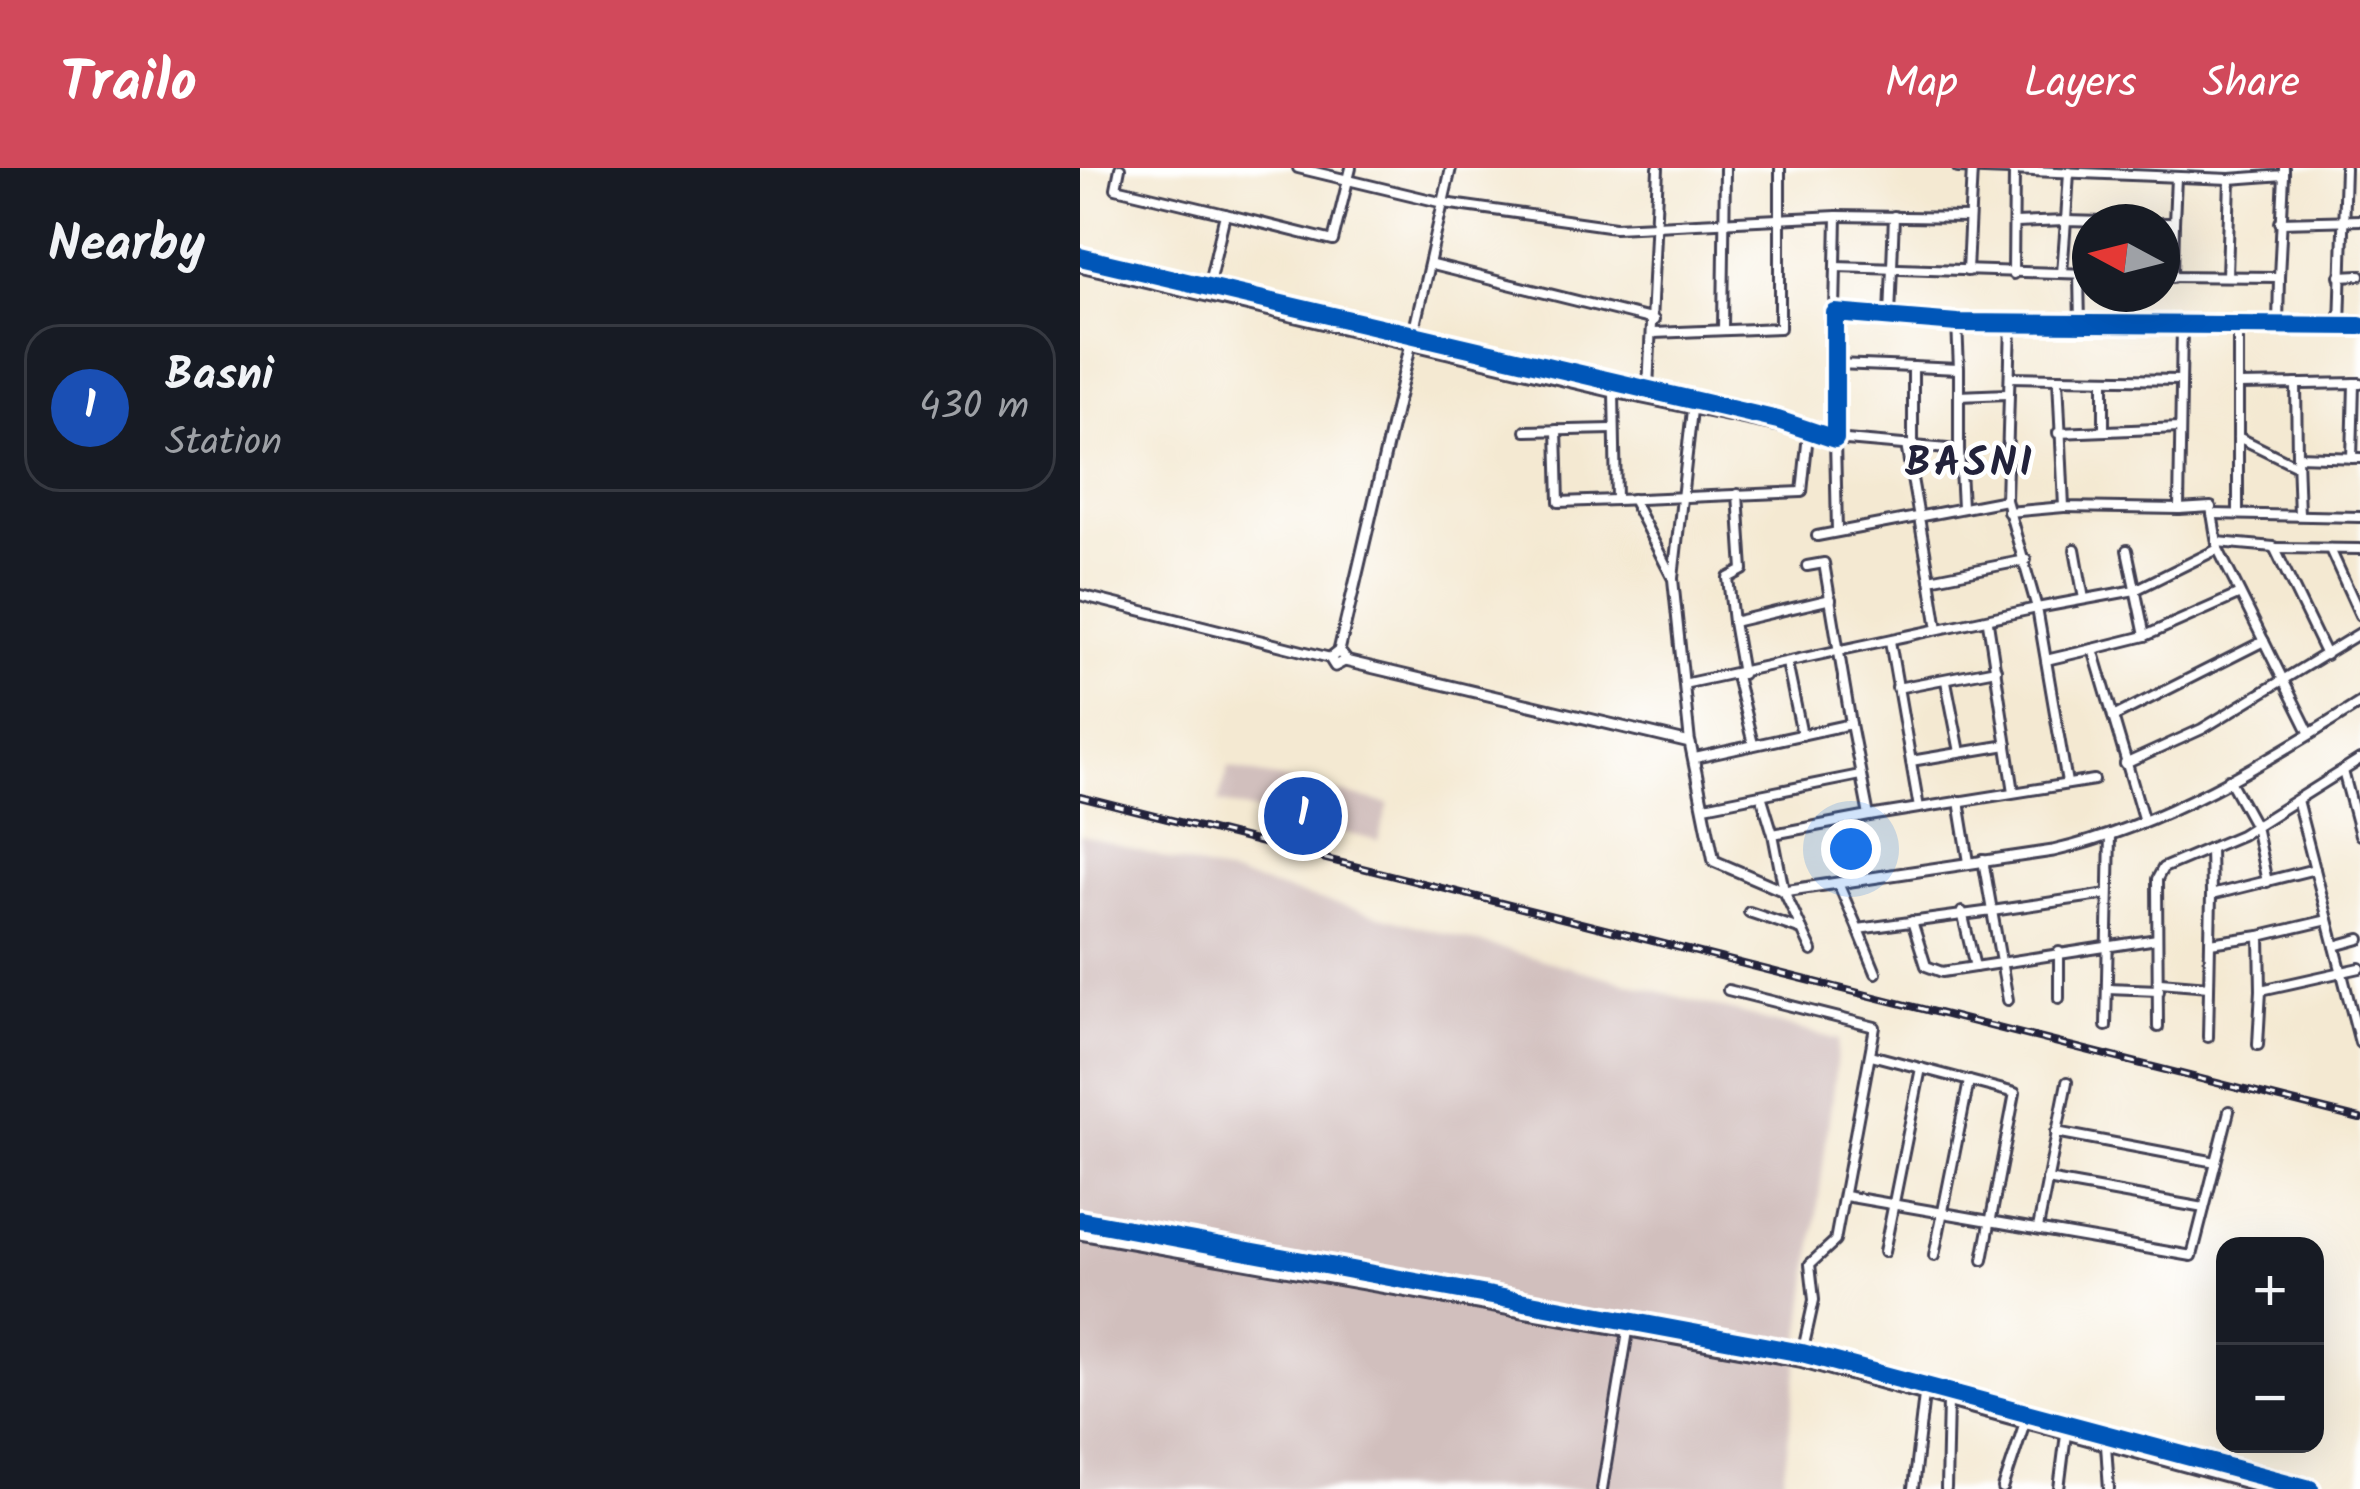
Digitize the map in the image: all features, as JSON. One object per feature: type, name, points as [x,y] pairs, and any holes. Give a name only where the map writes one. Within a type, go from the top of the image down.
[{"type":"street","points":[[1120,168],[1116,188],[1333,241],[1351,168]]},
{"type":"street","points":[[1298,168],[1444,203],[1615,227],[1837,216],[1969,218]]},
{"type":"street","points":[[1338,656],[1451,168]]},
{"type":"street","points":[[1648,390],[1658,168]]},
{"type":"street","points":[[1723,329],[1725,168]]},
{"type":"street","points":[[1653,333],[1780,328],[1780,168]]},
{"type":"street","points":[[1958,168],[2230,179],[2284,171],[2278,325]]},
{"type":"street","points":[[2340,326],[2344,168]]},
{"type":"street","points":[[1967,271],[1972,169]]},
{"type":"street","points":[[2013,274],[2014,171]]},
{"type":"street","points":[[2062,273],[2069,171]]},
{"type":"street","points":[[2175,204],[2176,177]]},
{"type":"street","points":[[2227,276],[2230,179]]},
{"type":"street","points":[[1208,287],[1225,214]]},
{"type":"street","points":[[1837,216],[1837,531]]},
{"type":"street","points":[[1890,316],[1894,216]]},
{"type":"street","points":[[2280,222],[2360,220]]},
{"type":"street","points":[[2015,223],[2072,221]]},
{"type":"street","points":[[1080,257],[1238,298]]},
{"type":"street","points":[[1432,265],[1654,320]]},
{"type":"street","points":[[1080,266],[1648,390],[1835,439],[1959,450]]},
{"type":"street","points":[[1836,266],[2072,273]]},
{"type":"street","points":[[2340,276],[2360,275]]},
{"type":"street","points":[[2180,277],[2279,277]]},
{"type":"street","points":[[2080,325],[2081,312]]},
{"type":"street","points":[[1835,313],[1957,323],[2360,326]]},
{"type":"street","points":[[1957,323],[1962,508]]},
{"type":"street","points":[[2011,324],[2006,500],[2037,608],[2067,783]]},
{"type":"street","points":[[2179,509],[2182,325]]},
{"type":"street","points":[[2238,325],[2238,514]]},
{"type":"street","points":[[1412,339],[1614,392],[1806,432]]},
{"type":"street","points":[[1836,364],[1959,369]]},
{"type":"street","points":[[1912,367],[1910,446],[1938,629]]},
{"type":"street","points":[[2012,377],[2181,380]]},
{"type":"street","points":[[2058,378],[2064,507]]},
{"type":"street","points":[[2104,381],[2104,430]]},
{"type":"street","points":[[2238,385],[2357,383],[2356,458],[2297,461],[2238,437]]},
{"type":"street","points":[[2296,384],[2299,515]]},
{"type":"street","points":[[1614,392],[1616,500]]},
{"type":"street","points":[[1959,396],[2007,394]]},
{"type":"street","points":[[1691,410],[1673,579],[1688,683],[1690,743],[1714,861],[1784,891],[2053,850],[2110,832],[2230,779],[2360,703]]},
{"type":"street","points":[[2058,433],[2180,428]]},
{"type":"street","points":[[1526,431],[1612,429]]},
{"type":"street","points":[[1557,430],[1558,502],[1805,489],[1806,432]]},
{"type":"street","points":[[1738,494],[1743,570],[1728,580],[1739,675],[1754,744]]},
{"type":"street","points":[[1632,499],[1673,579]]},
{"type":"street","points":[[1817,536],[2006,500]]},
{"type":"street","points":[[2008,512],[2064,507],[2211,507],[2218,546],[2310,734]]},
{"type":"street","points":[[2212,514],[2360,517]]},
{"type":"street","points":[[1688,683],[2135,590],[2218,546],[2360,549]]},
{"type":"street","points":[[2274,548],[2326,656]]},
{"type":"street","points":[[2075,549],[2084,599]]},
{"type":"street","points":[[2330,549],[2360,615]]},
{"type":"street","points":[[2127,550],[2145,636]]},
{"type":"street","points":[[1930,579],[2026,560]]},
{"type":"street","points":[[1808,566],[1823,563],[1869,816]]},
{"type":"street","points":[[2046,660],[2145,636],[2240,594]]},
{"type":"street","points":[[1080,595],[1690,743]]},
{"type":"street","points":[[1733,622],[1831,599]]},
{"type":"street","points":[[1988,621],[2014,792]]},
{"type":"street","points":[[2125,764],[2202,730],[2360,633]]},
{"type":"street","points":[[2113,717],[2264,640]]},
{"type":"street","points":[[1890,641],[1919,808]]},
{"type":"street","points":[[2093,649],[2143,818]]},
{"type":"street","points":[[1787,663],[1802,735]]},
{"type":"street","points":[[1898,688],[1996,669]]},
{"type":"street","points":[[1946,681],[1960,752]]},
{"type":"street","points":[[1695,758],[1851,724]]},
{"type":"street","points":[[1911,760],[2007,745]]},
{"type":"street","points":[[2158,1027],[2161,872],[2255,826],[2360,760]]},
{"type":"street","points":[[2343,771],[2360,835]]},
{"type":"street","points":[[1705,806],[1861,775]]},
{"type":"street","points":[[2230,779],[2255,826],[2266,882]]},
{"type":"street","points":[[1773,834],[2095,780]]},
{"type":"street","points":[[1762,798],[1784,891],[1812,951]]},
{"type":"street","points":[[2297,800],[2360,1043]]},
{"type":"street","points":[[1959,801],[1969,862]]},
{"type":"street","points":[[2106,1026],[2110,832]]},
{"type":"street","points":[[2208,1037],[2210,848]]},
{"type":"street","points":[[1983,860],[2008,1000]]},
{"type":"street","points":[[2211,895],[2315,869]]},
{"type":"street","points":[[1838,883],[1876,973]]},
{"type":"street","points":[[1858,929],[2108,894]]},
{"type":"street","points":[[1749,912],[1804,931]]},
{"type":"street","points":[[1962,912],[1975,967]]},
{"type":"street","points":[[2210,943],[2328,920]]},
{"type":"street","points":[[1912,921],[1926,966],[1942,972],[2158,939]]},
{"type":"street","points":[[2258,1045],[2260,936]]},
{"type":"street","points":[[2335,946],[2360,939]]},
{"type":"street","points":[[2059,952],[2060,998]]},
{"type":"street","points":[[2261,990],[2360,968]]},
{"type":"street","points":[[2107,988],[2209,986]]},
{"type":"street","points":[[1728,990],[1875,1027],[1835,1241],[1810,1264],[1814,1300],[1801,1357]]},
{"type":"street","points":[[1871,1055],[2015,1093],[1983,1259]]},
{"type":"street","points":[[1884,1252],[1922,1068]]},
{"type":"street","points":[[1934,1256],[1969,1081]]},
{"type":"street","points":[[2038,1228],[2067,1082]]},
{"type":"street","points":[[1845,1196],[2192,1256],[2229,1112]]},
{"type":"street","points":[[2056,1132],[2216,1162]]},
{"type":"street","points":[[2047,1180],[2204,1208]]},
{"type":"street","points":[[1080,1220],[1628,1327]]},
{"type":"street","points":[[1080,1234],[1801,1357],[2269,1489]]},
{"type":"street","points":[[1602,1489],[1628,1327]]},
{"type":"street","points":[[1801,1357],[2247,1482],[2311,1489]]},
{"type":"street","points":[[1913,1489],[1924,1395]]},
{"type":"street","points":[[1946,1489],[1948,1401]]},
{"type":"street","points":[[2003,1489],[2026,1419]]},
{"type":"street","points":[[2059,1489],[2066,1434]]},
{"type":"street","points":[[2107,1445],[2109,1489]]},
{"type":"shaded area","points":[[1229,767],[1389,804],[1378,841],[1218,802]]},
{"type":"shaded area","points":[[1080,835],[1839,1040],[1782,1489],[1080,1489]]},
{"type":"railway","points":[[1080,797],[2360,1119]]},
{"type":"cycle path","points":[[1080,257],[1778,420],[1835,439],[1835,313],[1957,323],[2360,326]]},
{"type":"cycle path","points":[[1080,1220],[1802,1353],[2310,1489]]},
{"type":"place","name":"Basni","points":[[1303,816]]},
{"type":"district","name":"BASNI","points":[[1970,461]]}]
